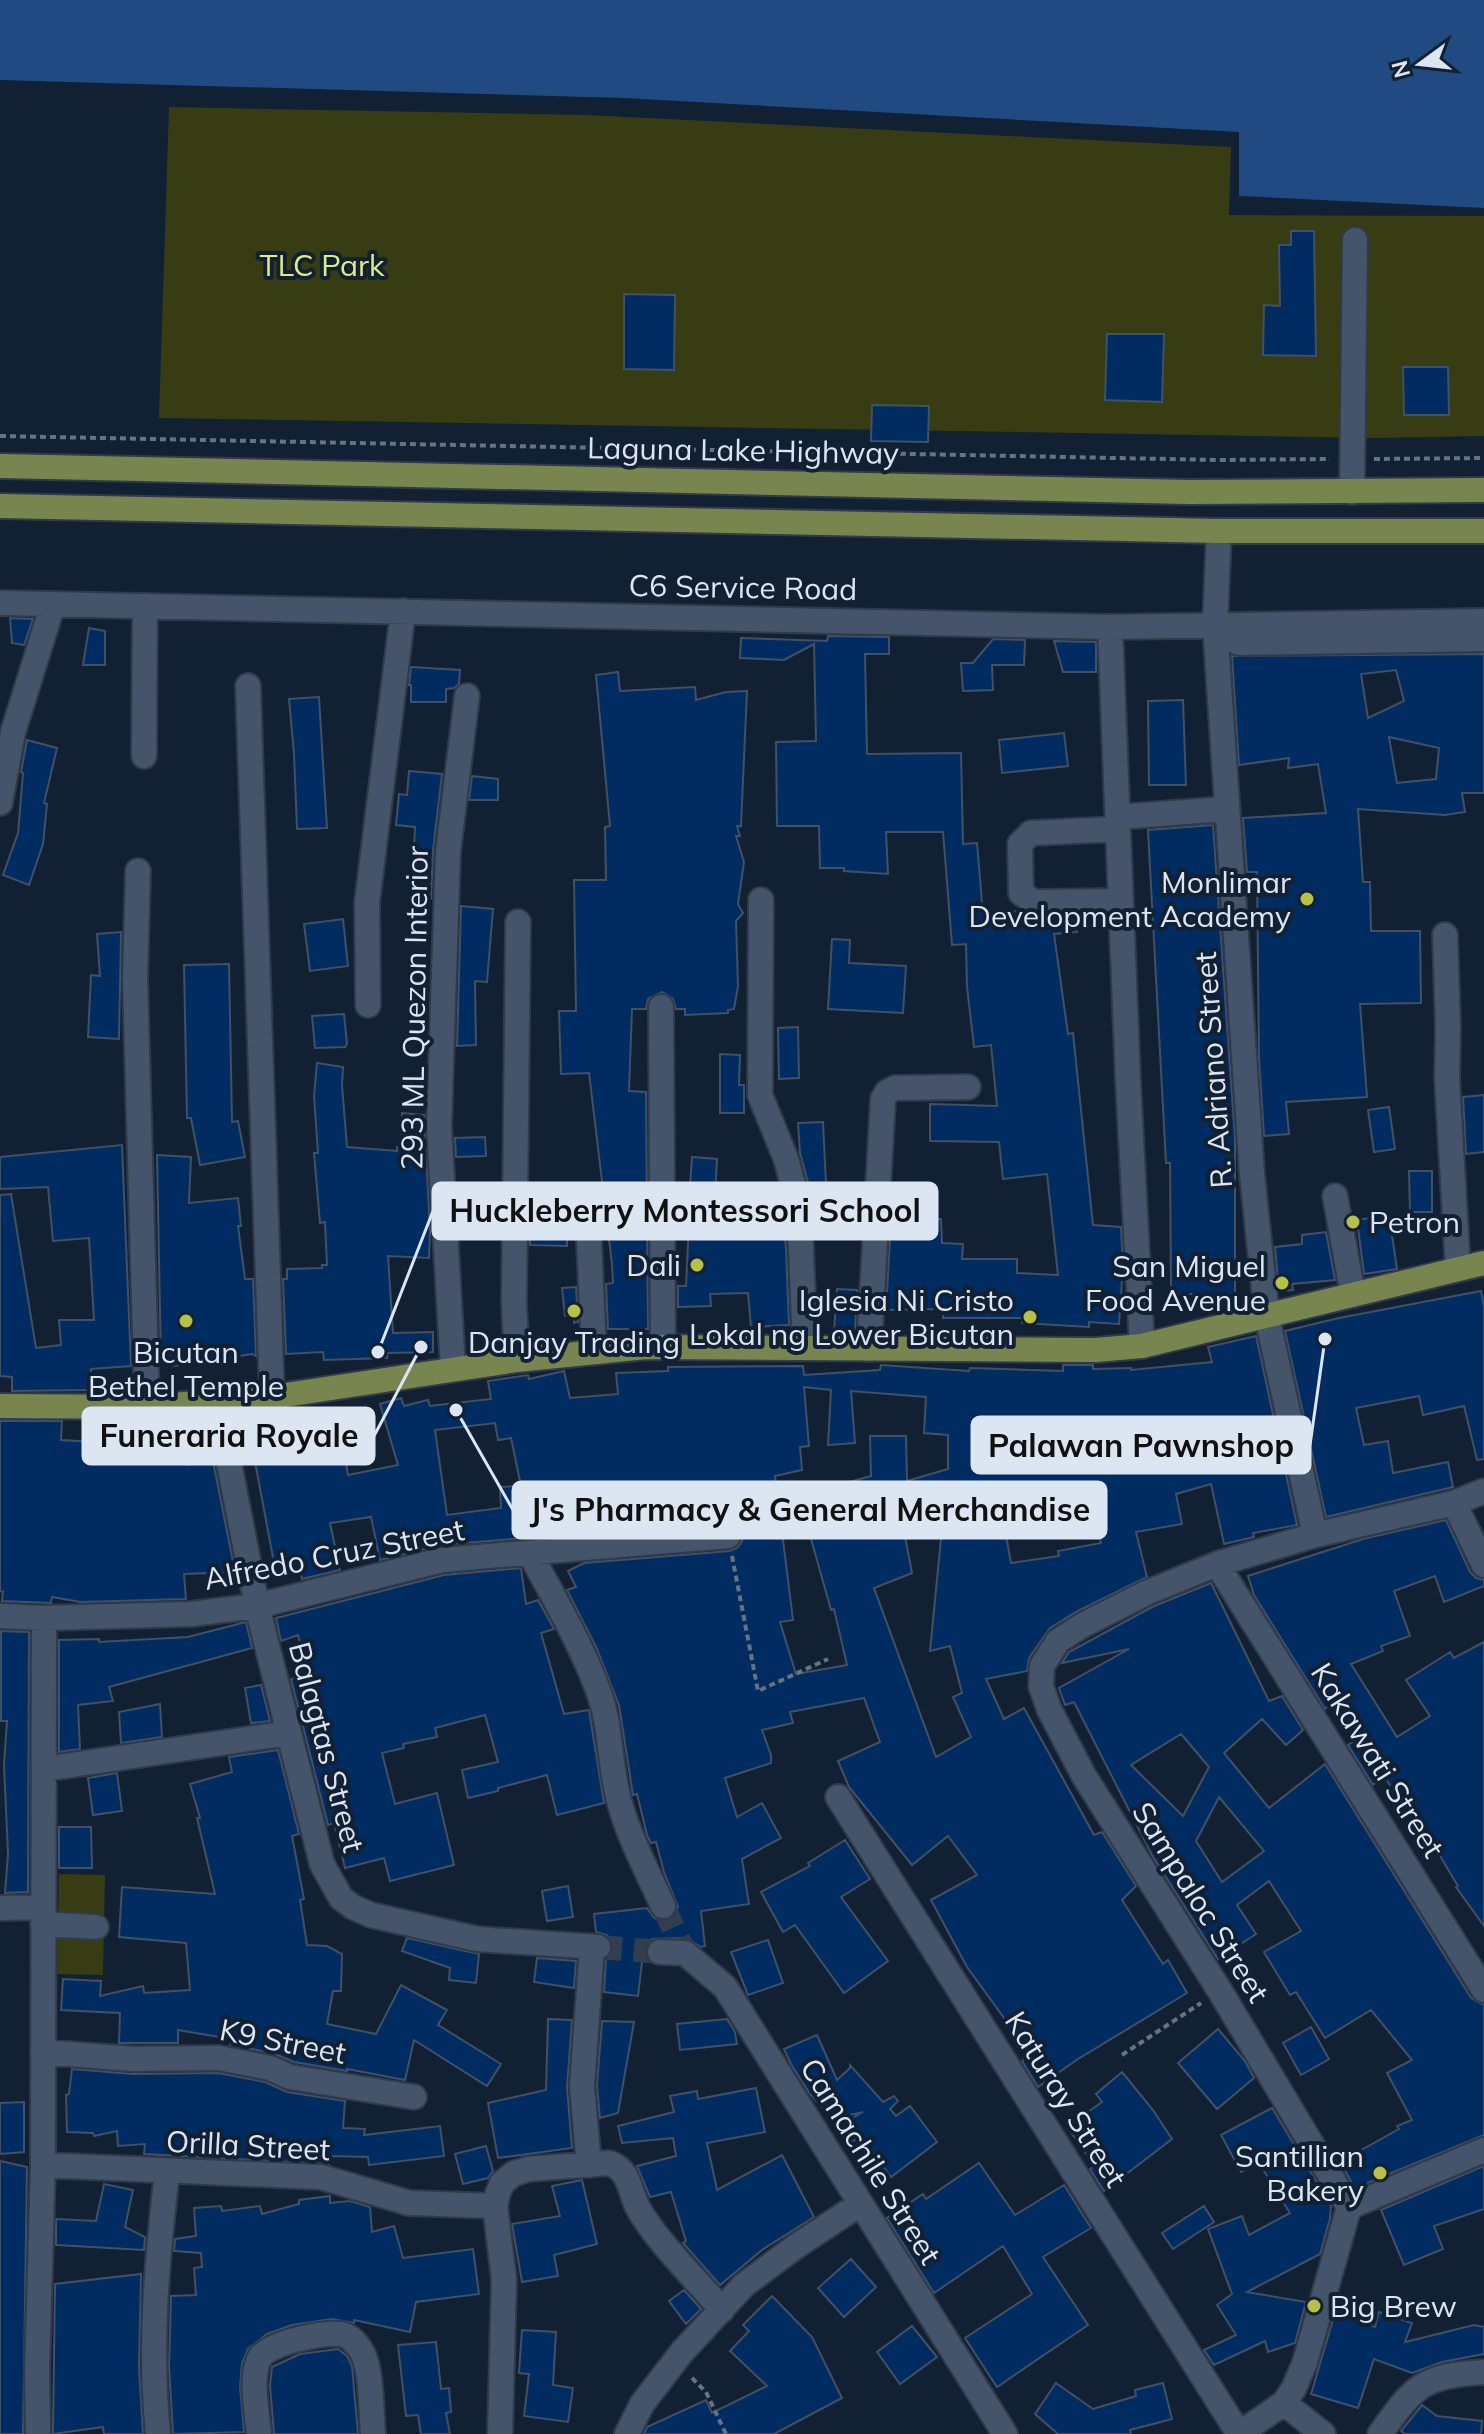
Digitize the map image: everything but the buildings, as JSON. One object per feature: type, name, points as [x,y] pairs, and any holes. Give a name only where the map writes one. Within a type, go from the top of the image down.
[{"type":"main road","name":"Laguna Lake Highway","points":[[0,466],[1158,492],[1484,490]]},
{"type":"main road","points":[[0,506],[1219,531],[1484,531]]},
{"type":"main road","points":[[0,1406],[147,1407],[217,1402],[272,1397],[517,1360],[663,1347],[1096,1350],[1142,1346],[1484,1263]]},
{"type":"street","points":[[1352,492],[1355,240]]},
{"type":"street","name":"R. Adriano Street","points":[[1219,531],[1215,617],[1252,1174],[1267,1317],[1315,1535]]},
{"type":"street","name":"C6 Service Road","points":[[0,603],[1110,627],[1215,617],[1484,621]]},
{"type":"street","points":[[0,803],[13,732],[53,604]]},
{"type":"street","points":[[144,756],[145,606]]},
{"type":"street","points":[[368,1005],[367,903],[403,611]]},
{"type":"street","points":[[1215,617],[1225,637],[1239,643],[1484,639]]},
{"type":"street","points":[[1110,627],[1142,1346]]},
{"type":"street","points":[[248,686],[272,1397]]},
{"type":"street","name":"293 ML Quezon Interior","points":[[453,1369],[439,1126],[448,852],[467,696]]},
{"type":"street","points":[[1121,901],[1034,902],[1021,893],[1020,844],[1031,833],[1227,809]]},
{"type":"street","points":[[138,871],[135,978],[147,1407]]},
{"type":"street","points":[[761,900],[760,1095],[786,1159],[794,1188],[801,1247],[805,1348]]},
{"type":"street","points":[[517,1360],[514,1288],[518,922]]},
{"type":"street","points":[[1445,935],[1447,1078],[1458,1269]]},
{"type":"street","points":[[661,1007],[663,1347]]},
{"type":"street","points":[[869,1349],[883,1099],[887,1092],[895,1088],[968,1087]]},
{"type":"street","points":[[1335,1196],[1353,1295]]},
{"type":"street","points":[[588,1220],[594,1351]]},
{"type":"street","name":"Balagtas Street","points":[[217,1402],[257,1606],[322,1864],[341,1898],[371,1915],[477,1939],[595,1947],[582,2086],[589,2165]]},
{"type":"street","name":"Sampaloc Street","points":[[1349,2207],[1220,1991],[1084,1776],[1049,1709],[1041,1686],[1042,1666],[1058,1641],[1083,1625],[1146,1593],[1217,1564],[1315,1535],[1454,1503],[1484,1491]]},
{"type":"street","points":[[1454,1503],[1484,1565]]},
{"type":"street","name":"Alfredo Cruz Street","points":[[0,1616],[44,1618],[191,1614],[257,1606],[442,1560],[728,1536]]},
{"type":"street","points":[[530,1553],[569,1626],[598,1692],[609,1732],[610,1756],[620,1805],[663,1906]]},
{"type":"street","name":"Kakawati Street","points":[[1217,1564],[1484,1990]]},
{"type":"street","points":[[38,2434],[43,2165],[44,1618]]},
{"type":"street","points":[[44,1769],[289,1733]]},
{"type":"street","name":"Katuray Street","points":[[838,1797],[1239,2434]]},
{"type":"street","points":[[0,1908],[96,1927]]},
{"type":"street","name":"Camachile Street","points":[[676,1951],[725,1987],[1005,2434]]},
{"type":"street","name":"K9 Street","points":[[43,2052],[133,2059],[219,2058],[270,2068],[290,2077],[414,2097]]},
{"type":"street","points":[[1239,2434],[1284,2403],[1294,2388],[1305,2362],[1349,2207],[1484,2150]]},
{"type":"street","points":[[500,2434],[504,2279],[495,2206],[502,2183],[513,2174],[528,2169],[609,2163],[619,2166],[626,2174],[634,2200],[647,2222],[722,2310]]},
{"type":"street","name":"Orilla Street","points":[[43,2165],[321,2177],[409,2203],[495,2206]]},
{"type":"street","points":[[158,2434],[152,2334],[167,2172]]},
{"type":"street","points":[[627,2434],[642,2404],[675,2360],[744,2285],[860,2204]]},
{"type":"street","points":[[259,2434],[255,2389],[260,2357],[271,2347],[286,2342],[341,2334],[350,2338],[364,2355],[373,2434]]},
{"type":"street","points":[[1380,2434],[1402,2402],[1422,2384],[1452,2374],[1484,2372]]},
{"type":"street","points":[[1284,2403],[1323,2434]]},
{"type":"path","name":"Laguna Lake Highway","points":[[0,436],[1217,460],[1484,458]]},
{"type":"path","points":[[728,1536],[758,1691],[828,1659]]},
{"type":"path","points":[[1122,2055],[1220,1991]]},
{"type":"path","points":[[675,2360],[706,2392],[726,2434]]},
{"type":"green space","name":"TLC Park","points":[[169,107],[586,115],[1231,147],[1229,215],[1484,216],[1484,436],[1376,438],[159,418]]},
{"type":"green space","points":[[59,1874],[105,1875],[103,1975],[57,1974]]},
{"type":"water","points":[[0,0],[1484,0],[1484,208],[1239,196],[1239,132],[624,98],[0,80]]},
{"type":"tunnel","points":[[663,1906],[683,1949]]},
{"type":"tunnel","points":[[598,1947],[660,1952]]},
{"type":"place","name":"Monlimar Development Academy","points":[[1307,899]]},
{"type":"place","name":"Petron","points":[[1353,1222]]},
{"type":"place","name":"Dali","points":[[697,1265]]},
{"type":"place","name":"San Miguel Food Avenue","points":[[1282,1283]]},
{"type":"place","name":"Danjay Trading","points":[[574,1311]]},
{"type":"place","name":"Iglesia Ni Cristo Lokal ng Lower Bicutan","points":[[1030,1317]]},
{"type":"place","name":"Bicutan Bethel Temple","points":[[186,1321]]},
{"type":"place","name":"Palawan Pawnshop","points":[[1325,1339]]},
{"type":"place","name":"Funeraria Royale","points":[[421,1347]]},
{"type":"place","name":"Huckleberry Montessori School","points":[[378,1352]]},
{"type":"place","name":"J's Pharmacy & General Merchandise","points":[[456,1410]]},
{"type":"place","name":"Santillian Bakery","points":[[1380,2173]]},
{"type":"place","name":"Big Brew","points":[[1314,2306]]}]
